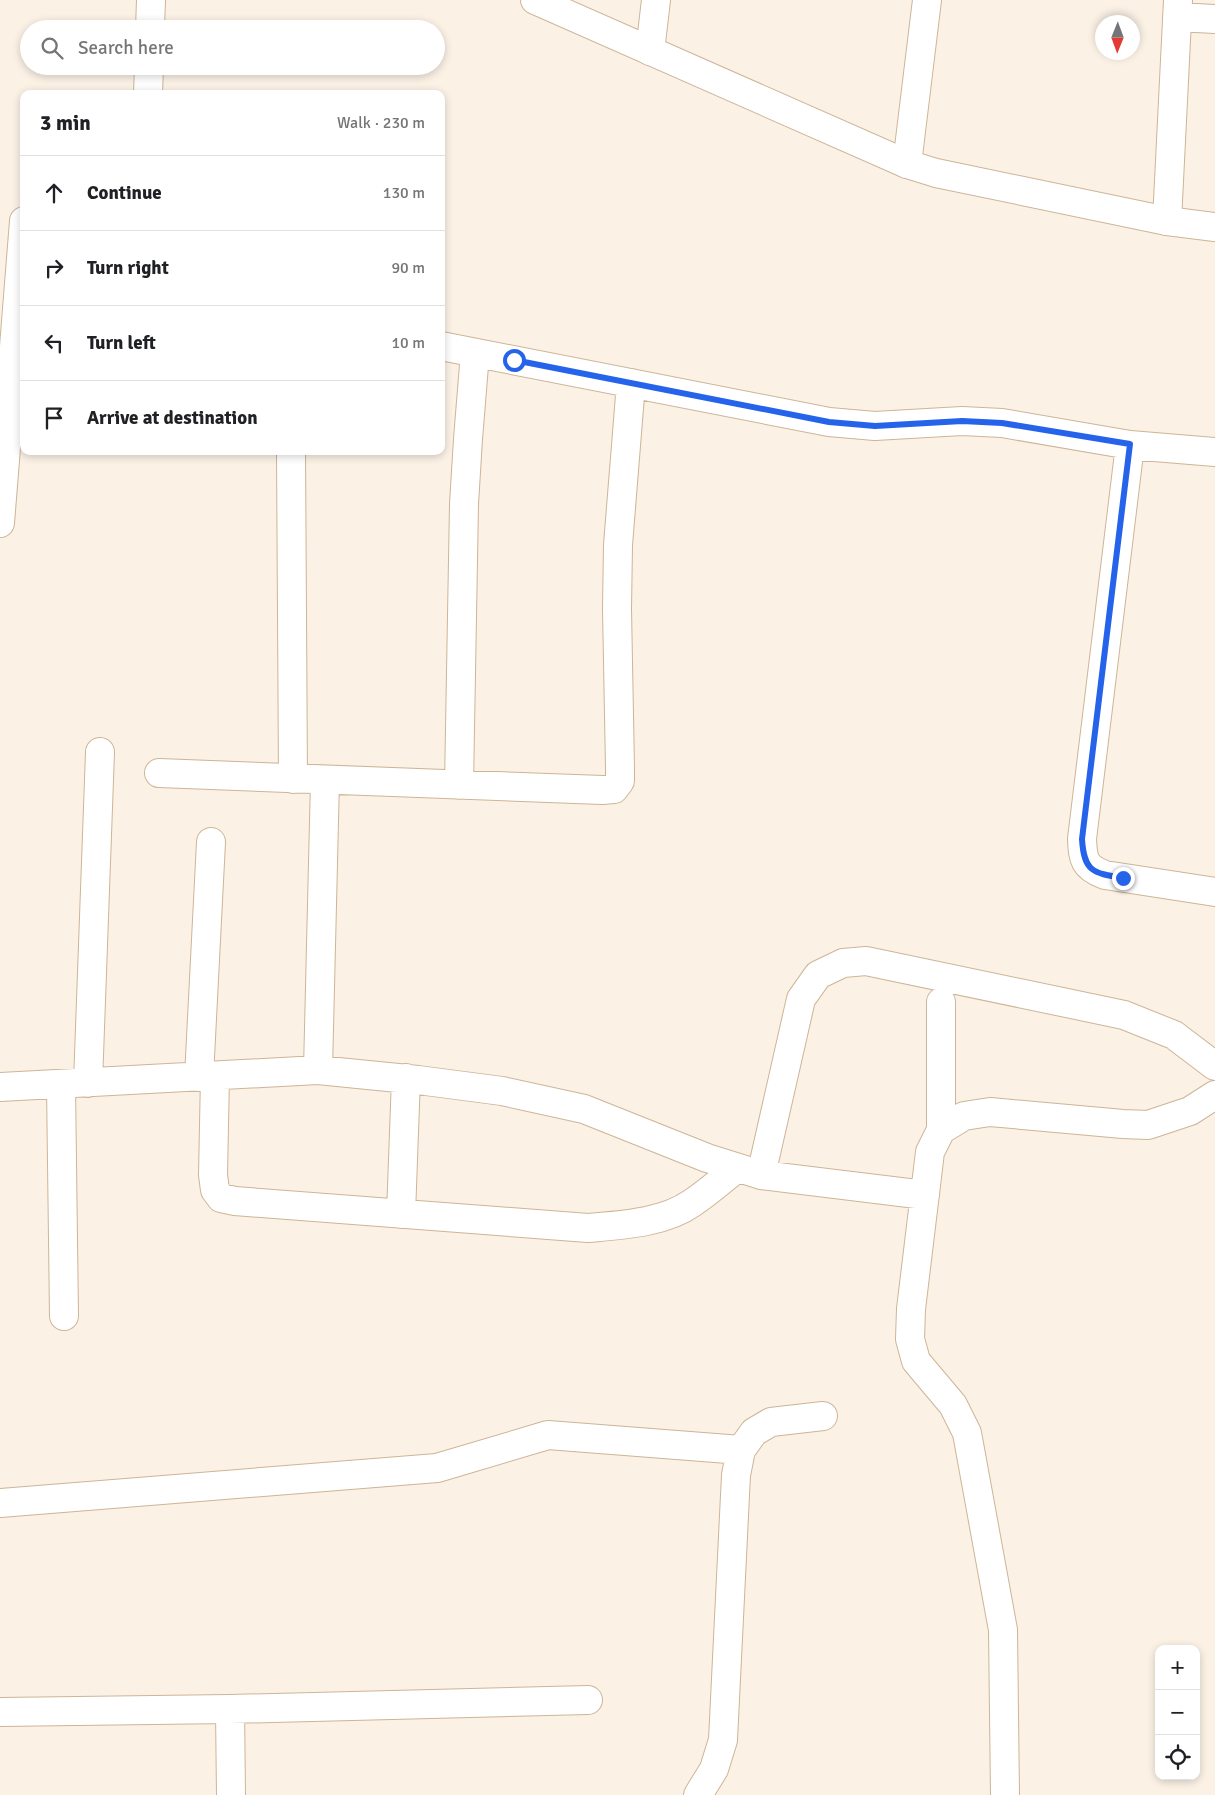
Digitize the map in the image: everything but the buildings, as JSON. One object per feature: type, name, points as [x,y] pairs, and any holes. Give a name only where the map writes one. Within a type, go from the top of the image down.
[{"type":"street","points":[[150,20],[151,0]]},
{"type":"street","points":[[535,0],[907,164],[936,173],[1167,221],[1215,227]]},
{"type":"street","points":[[650,51],[656,0]]},
{"type":"street","points":[[907,164],[926,0]]},
{"type":"street","points":[[1167,221],[1177,8],[1215,19]]},
{"type":"street","points":[[148,90],[149,75]]},
{"type":"street","points":[[0,523],[15,227]]},
{"type":"street","points":[[445,347],[829,422],[875,426],[962,421],[1002,423],[1130,444],[1215,452]]},
{"type":"street","points":[[459,785],[464,504],[475,353]]},
{"type":"street","points":[[160,772],[293,779],[614,789],[620,781],[617,609],[618,545],[631,383]]},
{"type":"street","points":[[1130,444],[1082,839],[1083,857],[1091,869],[1105,875],[1215,892]]},
{"type":"street","points":[[292,455],[293,779]]},
{"type":"street","points":[[88,1083],[100,752]]},
{"type":"street","points":[[318,1070],[325,780]]},
{"type":"street","points":[[211,842],[207,1076],[213,1174],[215,1190],[221,1198],[235,1201],[588,1228],[634,1224],[666,1215],[690,1204],[749,1171],[801,999],[818,974],[843,963],[866,961],[1124,1015],[1174,1035],[1215,1066]]},
{"type":"street","points":[[941,1002],[941,1130],[930,1152],[911,1310],[910,1338],[916,1361],[953,1405],[967,1433],[1003,1630],[1005,1795]]},
{"type":"street","points":[[0,1087],[318,1070],[406,1078],[502,1091],[584,1109],[708,1158],[749,1171],[925,1195]]},
{"type":"street","points":[[401,1214],[406,1078]]},
{"type":"street","points":[[61,1085],[64,1316]]},
{"type":"street","points":[[941,1130],[964,1116],[990,1112],[1148,1125],[1190,1111],[1215,1095]]},
{"type":"street","points":[[698,1795],[714,1769],[724,1740],[736,1475],[741,1450],[754,1432],[771,1422],[823,1416]]},
{"type":"street","points":[[0,1503],[437,1468],[548,1435],[741,1450]]},
{"type":"street","points":[[0,1712],[230,1709],[588,1700]]},
{"type":"street","points":[[230,1709],[231,1795]]},
{"type":"route","points":[[514,360],[829,422],[875,426],[962,421],[1002,423],[1130,444],[1082,839],[1083,857],[1091,869],[1105,875],[1123,878]]}]
